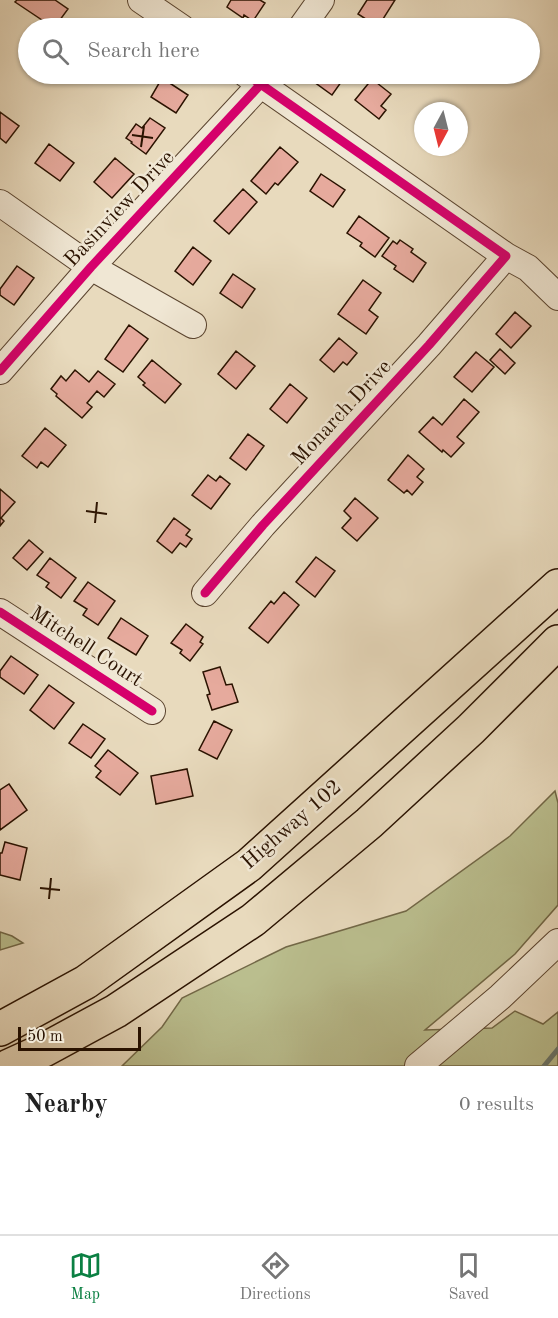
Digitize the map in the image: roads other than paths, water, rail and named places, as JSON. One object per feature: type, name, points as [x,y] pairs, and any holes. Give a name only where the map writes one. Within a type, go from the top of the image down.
[{"type":"highway","name":"Highway 102","points":[[0,1029],[86,982],[249,865],[558,586]]},
{"type":"highway","points":[[9,1066],[116,1011],[254,920],[369,823],[471,729],[558,642]]},
{"type":"street","points":[[141,0],[167,18]]},
{"type":"street","points":[[308,18],[321,0]]},
{"type":"street","name":"Basinview Drive","points":[[0,371],[253,84]]},
{"type":"street","points":[[269,84],[506,256],[528,268],[558,297]]},
{"type":"street","points":[[0,203],[91,267],[193,325]]},
{"type":"street","name":"Monarch Drive","points":[[205,593],[263,525],[429,345],[506,256]]},
{"type":"street","name":"Mitchell Court","points":[[0,612],[152,711]]},
{"type":"street","points":[[418,1066],[500,998],[558,942]]},
{"type":"waterway","points":[[544,1066],[558,1049]]}]
